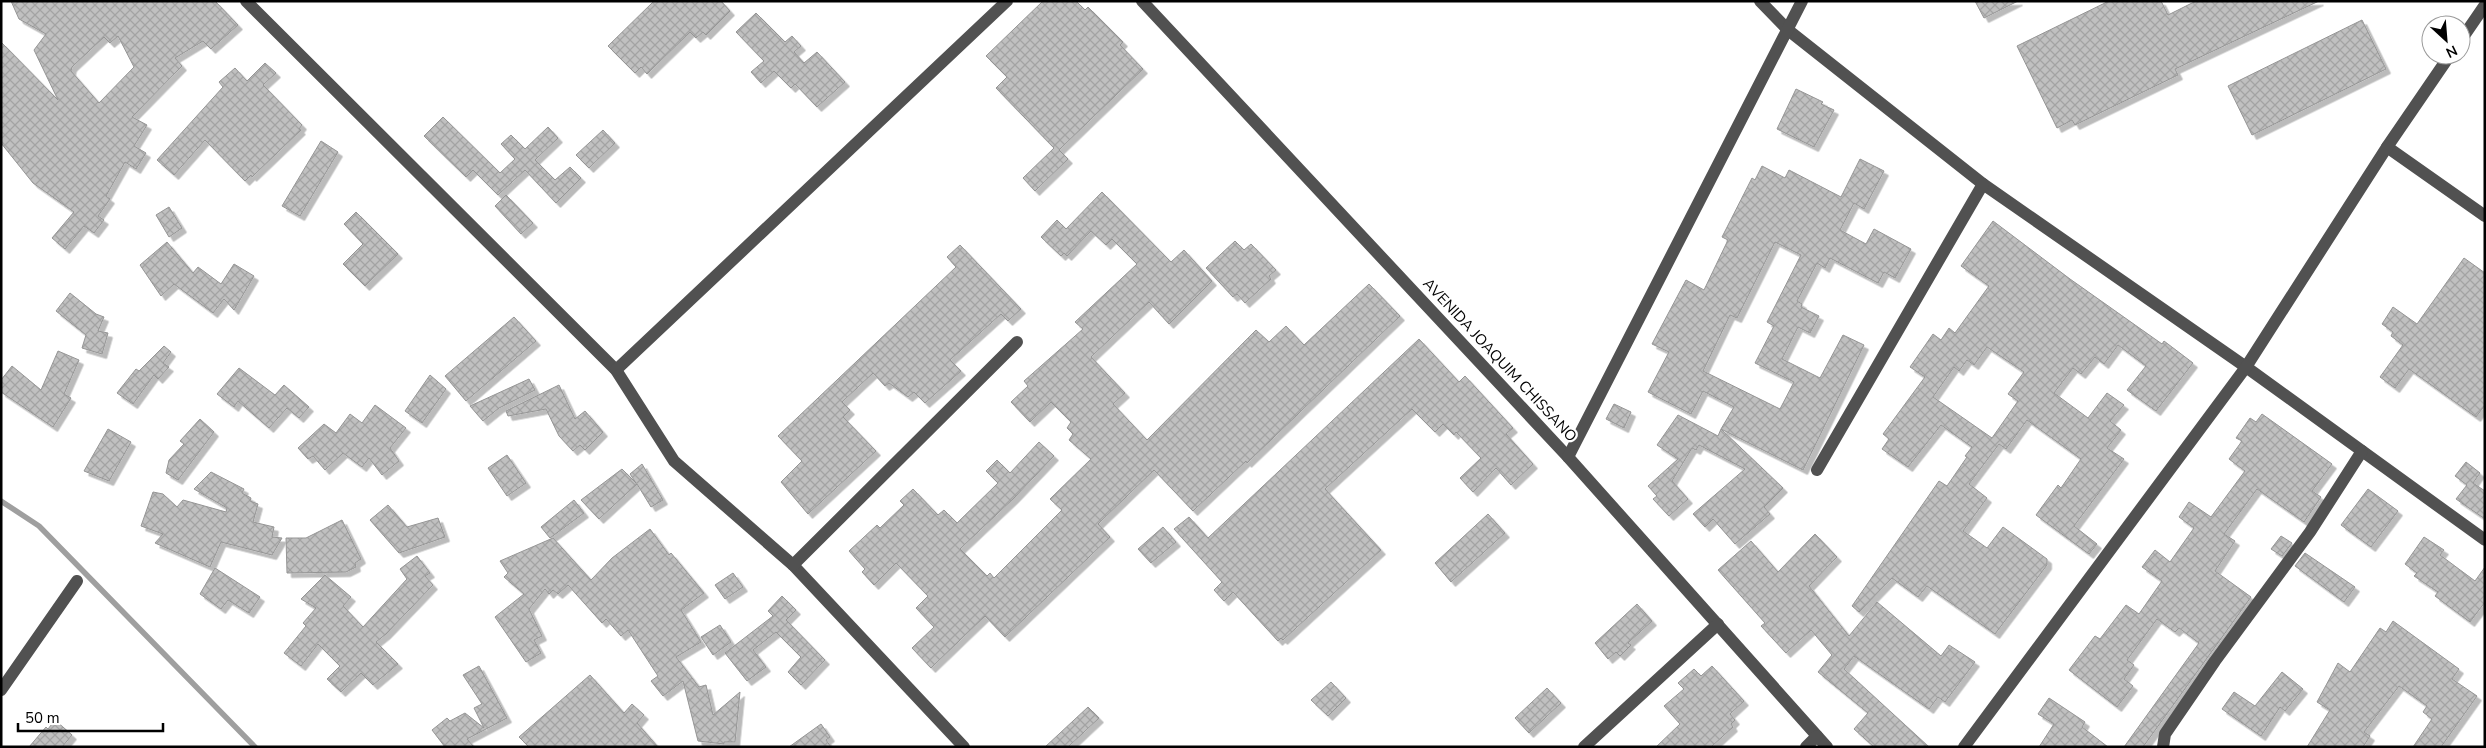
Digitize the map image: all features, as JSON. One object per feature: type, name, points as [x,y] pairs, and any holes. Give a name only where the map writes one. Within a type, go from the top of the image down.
[{"type":"street","points":[[246,1],[616,370],[674,461],[793,565],[964,747]]},
{"type":"street","points":[[616,370],[1008,1]]},
{"type":"street","name":"AVENIDA JOAQUIM CHISSANO","points":[[1142,1],[1155,6],[1568,457],[1827,747]]},
{"type":"street","points":[[1760,1],[1788,30],[1983,184],[2246,367],[2485,540]]},
{"type":"street","points":[[1568,457],[1802,1]]},
{"type":"street","points":[[2471,25],[2485,5]]},
{"type":"street","points":[[1964,747],[2246,367],[2387,147],[2443,65]]},
{"type":"street","points":[[2387,147],[2485,216]]},
{"type":"street","points":[[1817,470],[1983,184]]},
{"type":"street","points":[[793,565],[1017,342]]},
{"type":"street","points":[[2162,747],[2165,734],[2215,661],[2310,532],[2362,451]]},
{"type":"street","points":[[1,690],[77,582]]},
{"type":"street","points":[[1584,747],[1718,624]]},
{"type":"street","points":[[1806,747],[1817,736]]},
{"type":"building","points":[[11,1],[215,1],[238,25],[211,49],[203,41],[175,58],[182,66],[132,117],[147,125],[134,146],[146,153],[136,169],[125,162],[106,196],[110,199],[98,216],[104,220],[94,233],[84,226],[65,249],[52,238],[74,212],[33,183],[1,143],[1,42],[58,100],[34,50],[46,34],[19,19]],"holes":[[[118,36],[134,67],[99,103],[71,71],[72,67],[104,37],[110,43]]]},
{"type":"building","points":[[654,1],[721,1],[730,11],[706,35],[703,32],[696,38],[690,32],[647,74],[641,67],[635,73],[608,46]]},
{"type":"building","points":[[1043,1],[1076,1],[1085,10],[1088,7],[1123,42],[1120,45],[1143,69],[1059,150],[1068,159],[1035,191],[1023,178],[1054,148],[996,88],[1007,77],[986,56]]},
{"type":"building","points":[[1975,1],[2018,1],[1984,18]]},
{"type":"building","points":[[2109,1],[2161,1],[2168,15],[2196,1],[2319,1],[2175,69],[2178,75],[2075,125],[2072,120],[2057,128],[2017,46]]},
{"type":"building","points":[[756,13],[785,42],[792,36],[801,46],[794,52],[804,63],[817,52],[845,82],[817,107],[795,84],[791,88],[774,71],[761,83],[751,72],[764,61],[736,32]]},
{"type":"building","points":[[2362,20],[2386,69],[2252,135],[2228,86]]},
{"type":"building","points":[[265,63],[276,73],[263,85],[302,125],[299,129],[301,130],[252,177],[251,175],[245,181],[205,140],[174,175],[157,160],[223,87],[219,82],[235,68],[247,81]]},
{"type":"building","points":[[1796,89],[1823,102],[1821,104],[1834,110],[1814,147],[1777,129]]},
{"type":"building","points":[[443,117],[500,173],[515,159],[501,144],[511,135],[525,149],[548,127],[558,138],[535,160],[555,180],[570,167],[581,178],[556,203],[525,170],[498,195],[473,170],[466,177],[424,136]]},
{"type":"building","points":[[603,130],[615,143],[589,168],[576,155]]},
{"type":"building","points":[[321,141],[338,152],[300,216],[282,206]]},
{"type":"building","points":[[1860,159],[1884,171],[1864,209],[1854,203],[1840,230],[1866,244],[1874,229],[1911,249],[1895,278],[1884,272],[1878,283],[1830,258],[1825,268],[1817,263],[1797,301],[1802,304],[1801,307],[1819,316],[1810,333],[1798,327],[1782,359],[1820,378],[1843,335],[1864,345],[1803,470],[1721,429],[1734,407],[1703,391],[1691,414],[1648,392],[1669,352],[1652,344],[1686,280],[1704,290],[1728,240],[1722,237],[1752,178],[1755,180],[1762,166],[1785,178],[1789,170],[1841,197]],"holes":[[[1775,242],[1801,255],[1767,322],[1774,326],[1755,363],[1794,382],[1780,409],[1703,371],[1730,315],[1737,318]]]},
{"type":"building","points":[[1102,192],[1171,262],[1184,250],[1212,281],[1169,324],[1149,302],[1091,357],[1125,393],[1113,404],[1147,440],[1256,330],[1269,342],[1286,326],[1304,345],[1369,284],[1400,316],[1247,463],[1246,461],[1193,511],[1154,470],[1098,524],[1110,537],[1005,637],[985,616],[931,668],[912,648],[934,627],[916,608],[928,596],[896,563],[874,585],[862,572],[865,569],[849,551],[877,525],[880,528],[904,505],[900,501],[913,489],[938,515],[944,510],[957,523],[998,483],[986,471],[997,460],[1010,473],[1039,442],[1054,456],[1014,498],[960,549],[987,576],[990,573],[994,578],[1062,510],[1050,499],[1091,459],[1069,440],[1073,434],[1067,428],[1071,422],[1051,402],[1030,422],[1011,402],[1028,386],[1024,381],[1083,329],[1075,322],[1137,264],[1112,239],[1106,245],[1091,231],[1067,256],[1064,253],[1061,256],[1041,237],[1057,220],[1066,229]]},
{"type":"building","points":[[506,195],[533,223],[521,234],[495,206]]},
{"type":"building","points":[[169,207],[182,228],[169,237],[156,215]]},
{"type":"building","points":[[356,212],[398,254],[365,286],[343,264],[363,244],[344,224]]},
{"type":"building","points":[[1993,221],[2070,279],[2162,344],[2164,341],[2193,363],[2156,411],[2127,390],[2146,366],[2118,345],[2104,364],[2095,357],[2081,374],[2073,368],[2054,393],[2088,418],[2107,393],[2124,405],[2110,421],[2121,430],[2107,448],[2124,459],[2074,526],[2097,544],[2089,554],[2036,515],[2058,485],[2061,488],[2081,459],[2027,420],[2006,449],[1999,444],[1969,484],[1987,498],[1963,531],[1987,548],[2003,527],[2047,559],[2047,565],[1995,634],[1927,586],[1918,597],[1892,578],[1859,612],[1852,606],[1939,481],[1947,486],[1972,447],[1941,425],[1908,467],[1882,449],[1889,439],[1883,434],[1925,377],[1910,367],[1933,334],[1941,340],[1949,328],[1955,333],[1989,286],[1961,266]],"holes":[[[1987,347],[2024,372],[2008,394],[2018,401],[1992,438],[1933,397],[1954,367],[1959,371],[1967,360],[1974,365]]]},
{"type":"building","points":[[1235,241],[1244,250],[1251,244],[1276,270],[1269,276],[1271,279],[1245,303],[1237,294],[1233,297],[1206,268]]},
{"type":"building","points":[[167,242],[193,273],[198,267],[221,284],[234,264],[254,276],[234,310],[224,299],[213,313],[174,284],[161,296],[140,265]]},
{"type":"building","points":[[960,245],[1021,309],[1008,321],[1001,314],[950,360],[961,371],[925,403],[914,392],[908,397],[889,383],[885,386],[873,373],[842,402],[850,410],[843,417],[876,451],[808,514],[781,482],[802,461],[778,436],[956,267],[947,257]]},
{"type":"building","points":[[2464,258],[2485,273],[2485,405],[2476,417],[2409,369],[2395,388],[2380,377],[2403,345],[2391,336],[2393,332],[2382,324],[2393,307],[2417,324]]},
{"type":"building","points":[[70,293],[96,314],[104,317],[98,331],[108,333],[102,354],[82,348],[86,335],[56,311]]},
{"type":"building","points":[[514,317],[536,341],[466,401],[445,376]]},
{"type":"building","points":[[1419,339],[1459,382],[1465,376],[1513,428],[1506,434],[1533,464],[1511,485],[1496,468],[1473,492],[1460,478],[1481,458],[1456,432],[1454,435],[1443,424],[1435,432],[1412,409],[1325,489],[1381,550],[1283,640],[1281,638],[1278,641],[1233,592],[1224,601],[1214,590],[1222,582],[1174,529],[1189,517],[1208,538]]},
{"type":"building","points":[[164,346],[171,352],[163,363],[169,367],[158,379],[154,375],[133,404],[117,393],[136,369],[139,371]]},
{"type":"building","points":[[58,351],[79,360],[64,394],[71,398],[53,427],[1,392],[1,380],[12,366],[41,390]]},
{"type":"building","points":[[239,368],[275,395],[284,385],[309,407],[299,418],[287,408],[269,428],[238,401],[234,407],[217,394]]},
{"type":"building","points":[[430,375],[446,389],[422,423],[405,411]]},
{"type":"building","points":[[529,379],[535,390],[499,408],[483,421],[470,406]]},
{"type":"building","points":[[559,385],[575,419],[585,411],[603,432],[585,450],[580,445],[573,451],[559,436],[546,409],[508,416],[506,411]]},
{"type":"building","points":[[1614,404],[1631,412],[1624,428],[1606,419]]},
{"type":"building","points":[[375,405],[406,428],[390,448],[399,461],[382,475],[369,458],[362,467],[343,453],[325,470],[313,456],[308,459],[298,448],[324,424],[336,433],[350,414],[362,423]]},
{"type":"building","points":[[2262,414],[2332,464],[2312,491],[2321,497],[2304,522],[2257,489],[2224,534],[2235,541],[2215,571],[2251,597],[2143,747],[2124,747],[2199,643],[2179,628],[2175,632],[2157,619],[2127,660],[2134,665],[2124,679],[2133,686],[2117,707],[2069,670],[2095,636],[2100,639],[2126,605],[2139,614],[2162,581],[2142,567],[2155,550],[2170,562],[2194,528],[2179,517],[2189,502],[2211,517],[2245,471],[2229,459],[2242,441],[2236,438],[2250,418],[2256,422]]},
{"type":"building","points":[[1678,415],[1718,436],[1721,429],[1783,488],[1764,507],[1770,514],[1735,544],[1713,519],[1705,527],[1693,514],[1745,469],[1699,445],[1696,450],[1692,448],[1672,481],[1688,499],[1669,516],[1653,499],[1657,496],[1648,486],[1678,459],[1657,445]]},
{"type":"building","points":[[200,419],[214,432],[178,480],[166,473],[169,460],[184,444],[180,441]]},
{"type":"building","points":[[108,429],[131,442],[109,481],[84,471]]},
{"type":"building","points":[[507,455],[526,483],[507,496],[488,468]]},
{"type":"building","points":[[2466,462],[2480,473],[2473,483],[2485,491],[2485,519],[2456,499],[2467,485],[2455,476]]},
{"type":"building","points":[[642,464],[663,500],[651,507],[637,484],[599,519],[581,500],[622,469],[636,483],[630,474]]},
{"type":"building","points":[[211,472],[244,489],[242,493],[251,498],[250,501],[258,504],[253,522],[274,527],[272,537],[282,538],[272,555],[221,542],[210,567],[155,543],[163,534],[141,526],[153,492],[163,494],[177,507],[183,500],[226,512],[227,508],[194,489]]},
{"type":"building","points":[[2368,489],[2398,511],[2371,547],[2341,525]]},
{"type":"building","points":[[574,500],[584,513],[550,538],[541,527]]},
{"type":"building","points":[[388,505],[407,527],[438,518],[445,537],[399,553],[370,520]]},
{"type":"building","points":[[1488,514],[1505,533],[1451,582],[1435,563]]},
{"type":"building","points":[[342,520],[361,559],[355,563],[356,567],[346,572],[287,573],[286,538],[306,538]]},
{"type":"building","points":[[1163,527],[1176,542],[1151,563],[1138,549]]},
{"type":"building","points":[[650,529],[669,555],[671,553],[704,593],[681,610],[701,642],[676,657],[699,687],[706,685],[713,715],[740,692],[735,742],[724,742],[724,744],[698,741],[683,681],[663,696],[651,681],[658,676],[628,630],[621,636],[606,619],[602,623],[568,585],[558,594],[553,590],[549,594],[545,589],[529,609],[542,636],[534,640],[541,653],[526,662],[495,617],[524,594],[504,577],[508,573],[500,561],[553,538],[591,580],[612,558]]},
{"type":"building","points":[[1815,534],[1837,557],[1809,586],[1849,636],[1877,602],[1941,656],[1949,645],[1975,662],[1945,702],[1938,697],[1929,709],[1854,656],[1844,669],[1929,747],[1874,747],[1854,729],[1868,713],[1818,672],[1832,655],[1811,630],[1786,653],[1761,626],[1765,623],[1718,570],[1751,541],[1778,572]]},
{"type":"building","points":[[2281,536],[2292,543],[2282,556],[2271,549]]},
{"type":"building","points":[[2424,537],[2444,550],[2440,555],[2475,581],[2485,567],[2485,602],[2470,622],[2435,596],[2438,592],[2414,576],[2417,573],[2405,564]]},
{"type":"building","points":[[2305,553],[2355,587],[2344,602],[2295,566]]},
{"type":"building","points":[[417,556],[430,573],[425,576],[433,585],[376,642],[398,664],[373,685],[361,673],[341,692],[327,679],[340,666],[318,644],[301,666],[284,653],[306,626],[303,623],[316,608],[301,599],[325,575],[351,597],[343,606],[363,627],[407,579],[400,569]]},
{"type":"building","points":[[215,568],[260,597],[249,613],[228,600],[221,609],[200,594]]},
{"type":"building","points":[[733,573],[743,587],[725,599],[715,585]]},
{"type":"building","points":[[782,596],[796,610],[786,620],[825,660],[801,685],[788,672],[801,657],[776,632],[753,650],[766,667],[747,681],[725,653],[773,616],[768,611]]},
{"type":"building","points":[[1637,604],[1652,621],[1628,643],[1631,645],[1620,656],[1616,652],[1608,659],[1595,643]]},
{"type":"building","points":[[2393,621],[2459,669],[2452,679],[2477,696],[2441,747],[2413,747],[2432,719],[2423,712],[2427,706],[2399,686],[2364,732],[2370,736],[2363,747],[2307,747],[2330,710],[2317,702],[2338,663],[2350,672],[2380,628],[2386,632]]},
{"type":"building","points":[[720,625],[731,642],[713,655],[701,637]]},
{"type":"building","points":[[479,666],[507,718],[467,739],[474,747],[445,747],[432,730],[447,718],[450,721],[465,713],[484,728],[474,708],[482,704],[463,675]]},
{"type":"building","points":[[1712,666],[1744,701],[1730,714],[1735,720],[1731,724],[1733,727],[1711,747],[1656,747],[1680,724],[1664,706],[1684,689],[1678,683],[1694,669],[1701,676]]},
{"type":"building","points":[[2282,672],[2303,689],[2285,711],[2280,707],[2261,736],[2222,709],[2234,692],[2255,706]]},
{"type":"building","points":[[590,675],[624,713],[632,704],[644,715],[637,723],[658,747],[529,747],[519,737]]},
{"type":"building","points":[[1331,682],[1346,698],[1328,716],[1311,700]]},
{"type":"building","points":[[1547,688],[1561,703],[1529,733],[1515,718]]},
{"type":"building","points":[[2049,698],[2085,722],[2082,727],[2108,747],[2039,747],[2054,724],[2038,714]]},
{"type":"building","points":[[1088,707],[1099,718],[1068,747],[1045,747]]},
{"type":"building","points":[[55,720],[72,735],[62,747],[29,747],[46,727],[48,729]]},
{"type":"building","points":[[821,724],[830,737],[826,740],[831,747],[789,747]]},
{"type":"waterway","points":[[1,501],[39,526],[255,747]]}]
